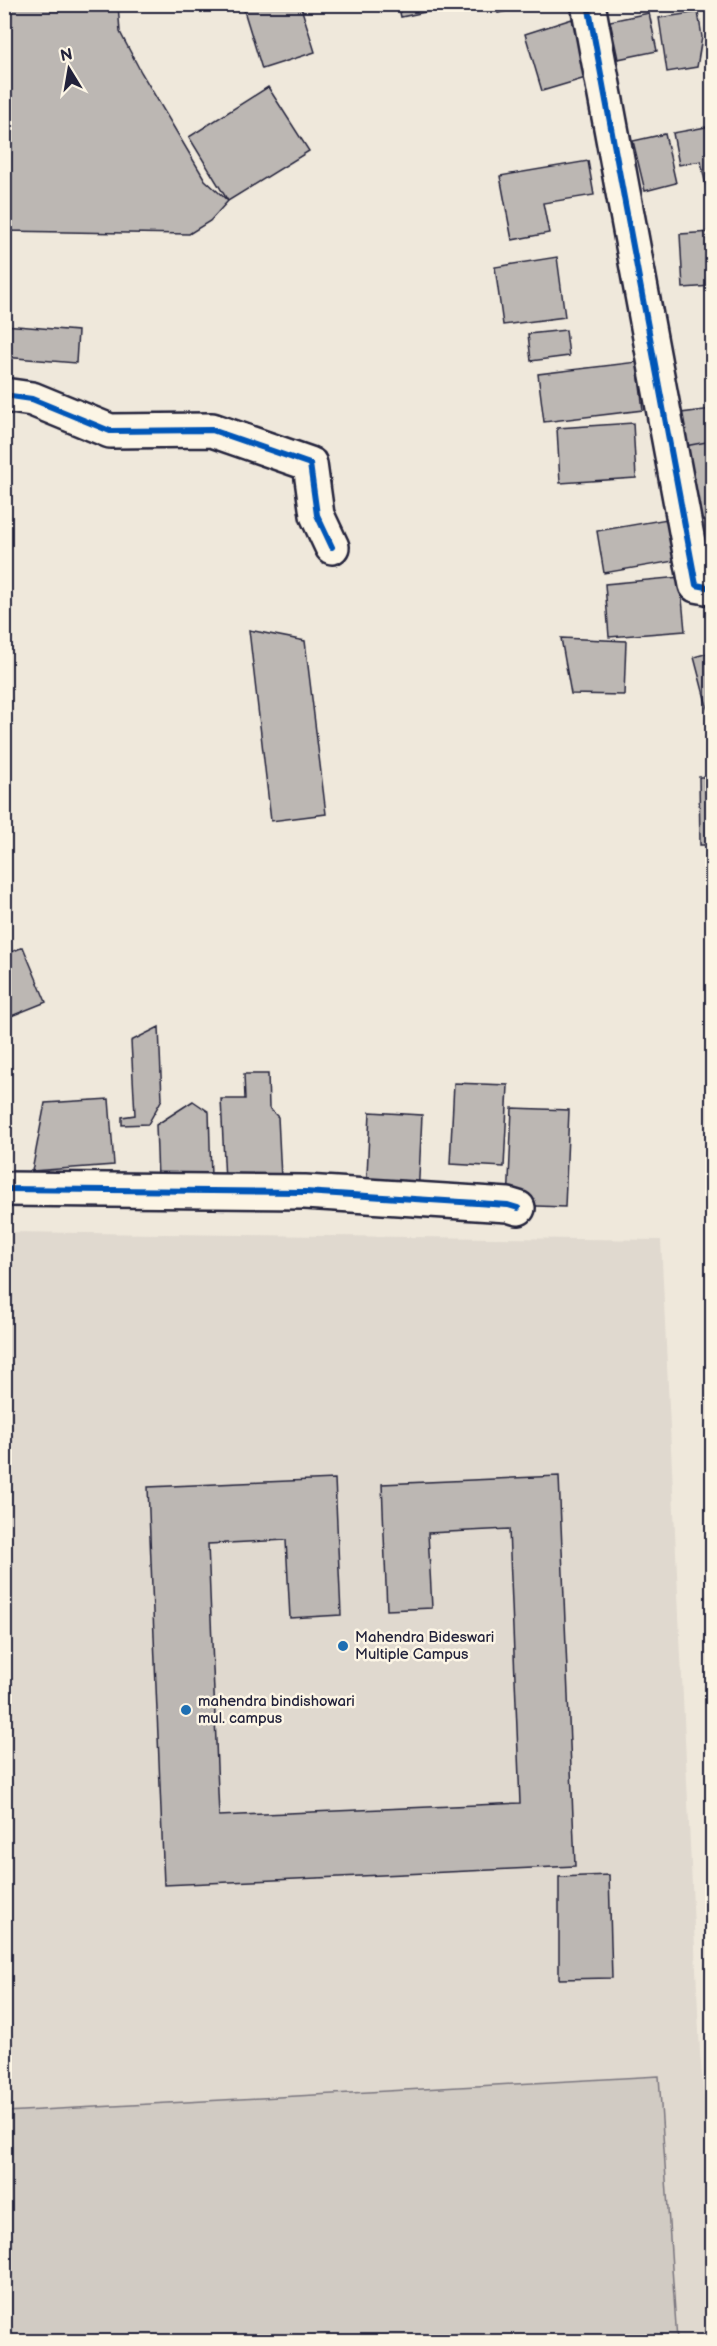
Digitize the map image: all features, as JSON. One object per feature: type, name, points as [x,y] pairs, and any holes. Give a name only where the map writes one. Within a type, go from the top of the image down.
[{"type":"street","points":[[588,4],[696,585],[712,588]]},
{"type":"street","points":[[4,395],[32,399],[110,431],[212,430],[310,464],[317,514],[332,547]]},
{"type":"street","points":[[4,1189],[305,1192],[508,1205],[518,1208]]},
{"type":"shaded area","name":"Mahendra Bideswari Multiple Campus","points":[[5,1232],[661,1240],[700,2052],[712,2202],[712,2341],[5,2342]]},
{"type":"shaded area","points":[[659,2076],[677,2341],[5,2341],[5,2112]]},
{"type":"building","points":[[4,4],[118,4],[120,32],[141,72],[205,180],[228,201],[210,221],[189,234],[4,231]]},
{"type":"building","points":[[242,4],[300,4],[315,52],[262,69]]},
{"type":"building","points":[[398,4],[459,4],[459,5],[401,17]]},
{"type":"building","points":[[497,4],[537,4],[498,13]]},
{"type":"building","points":[[630,4],[659,4],[632,10]]},
{"type":"building","points":[[698,12],[702,37],[697,67],[667,72],[659,18]]},
{"type":"building","points":[[649,13],[657,51],[618,59],[610,21]]},
{"type":"building","points":[[572,19],[589,77],[542,91],[525,34]]},
{"type":"building","points":[[268,87],[309,151],[228,201],[189,137]]},
{"type":"building","points":[[712,126],[712,196],[708,197],[701,161],[679,165],[673,133]]},
{"type":"building","points":[[665,134],[676,183],[645,191],[633,141]]},
{"type":"building","points":[[588,161],[594,195],[543,203],[549,233],[512,240],[500,176]]},
{"type":"building","points":[[712,232],[712,286],[683,288],[680,234]]},
{"type":"building","points":[[557,257],[565,317],[503,325],[495,267]]},
{"type":"building","points":[[4,325],[78,331],[76,363],[4,357]]},
{"type":"building","points":[[566,330],[569,356],[531,361],[528,334]]},
{"type":"building","points":[[637,362],[643,410],[544,422],[538,374]]},
{"type":"building","points":[[712,409],[712,441],[685,446],[681,413]]},
{"type":"building","points":[[633,423],[636,478],[560,483],[557,428]]},
{"type":"building","points":[[712,441],[712,519],[699,521],[685,446]]},
{"type":"building","points":[[667,519],[674,561],[604,573],[597,531]]},
{"type":"building","points":[[680,577],[685,631],[609,637],[605,584]]},
{"type":"building","points":[[249,630],[305,641],[326,814],[271,821]]},
{"type":"building","points":[[561,638],[626,641],[624,695],[571,694]]},
{"type":"building","points":[[712,652],[712,718],[710,718],[694,657]]},
{"type":"building","points":[[699,777],[712,777],[712,845],[700,845]]},
{"type":"building","points":[[23,947],[46,1002],[4,1019],[4,955]]},
{"type":"building","points":[[159,1027],[162,1099],[148,1124],[122,1125],[122,1117],[135,1115],[131,1041]]},
{"type":"building","points":[[244,1074],[268,1074],[269,1108],[278,1117],[281,1178],[225,1181],[221,1099],[245,1099]]},
{"type":"building","points":[[454,1083],[508,1085],[504,1167],[450,1164]]},
{"type":"building","points":[[109,1099],[114,1165],[32,1171],[45,1103]]},
{"type":"building","points":[[193,1101],[209,1112],[211,1177],[158,1179],[156,1125]]},
{"type":"building","points":[[512,1108],[569,1110],[565,1207],[508,1205]]},
{"type":"building","points":[[370,1112],[422,1115],[418,1198],[366,1196]]},
{"type":"building","name":"mahendra bindishowari mul. campus","points":[[559,1476],[575,1866],[164,1885],[148,1487],[335,1479],[341,1615],[290,1618],[286,1540],[208,1544],[219,1816],[520,1803],[509,1529],[428,1533],[432,1608],[387,1610],[382,1484]]},
{"type":"building","points":[[609,1875],[612,1978],[559,1979],[559,1877]]},
{"type":"cycle path","points":[[588,4],[696,585],[712,588]]},
{"type":"cycle path","points":[[4,395],[32,399],[110,431],[212,430],[310,464],[317,515],[332,547]]},
{"type":"cycle path","points":[[4,1189],[305,1192],[508,1205],[518,1208]]},
{"type":"place","name":"Mahendra Bideswari Multiple Campus","points":[[343,1646]]},
{"type":"place","name":"mahendra bindishowari mul. campus","points":[[186,1710]]}]
